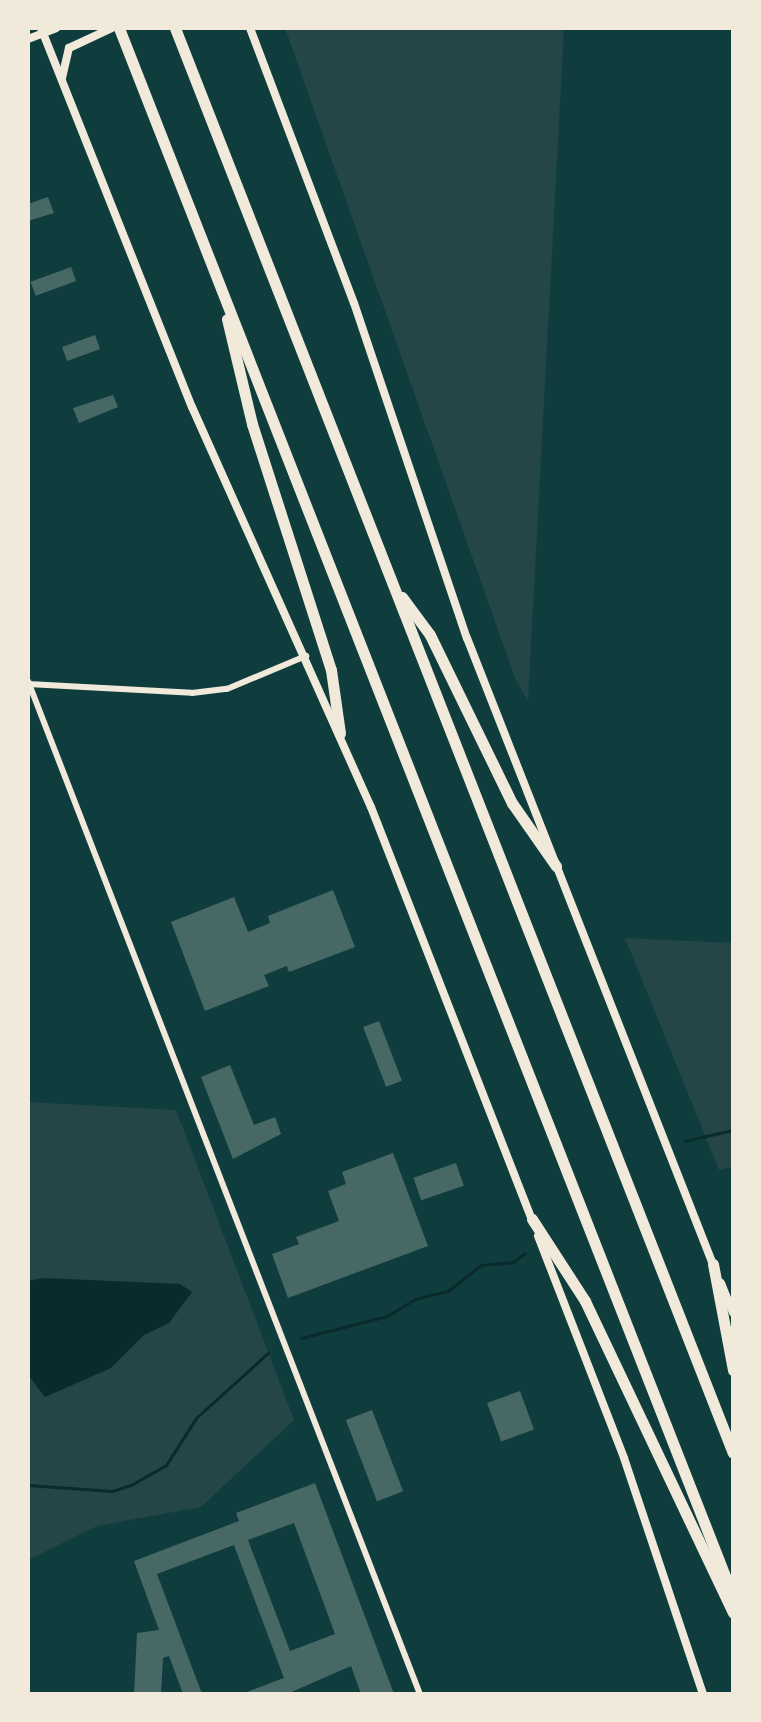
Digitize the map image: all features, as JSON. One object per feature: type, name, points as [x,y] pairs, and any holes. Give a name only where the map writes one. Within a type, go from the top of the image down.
[{"type":"highway","points":[[119,28],[733,1596]]},
{"type":"highway","points":[[175,29],[733,1453]]},
{"type":"highway","points":[[218,279],[252,424],[331,670],[340,733]]},
{"type":"highway","points":[[391,581],[430,635],[512,803],[556,866]]},
{"type":"highway","points":[[532,1219],[585,1301],[733,1613]]},
{"type":"highway","points":[[713,1264],[733,1370]]},
{"type":"main road","points":[[28,39],[56,28]]},
{"type":"main road","points":[[62,83],[62,61],[69,48],[112,28]]},
{"type":"main road","points":[[250,28],[354,303],[467,638],[733,1313]]},
{"type":"main road","points":[[42,31],[192,407],[340,733],[624,1458],[703,1694]]},
{"type":"street","points":[[306,656],[227,689],[192,693],[28,683],[420,1694]]},
{"type":"shaded area","points":[[285,28],[564,28],[528,701],[515,678]]},
{"type":"shaded area","points":[[625,938],[733,943],[733,1167],[719,1170]]},
{"type":"shaded area","points":[[28,1102],[176,1110],[294,1420],[201,1507],[97,1526],[28,1560]]},
{"type":"shaded area","points":[[43,1278],[180,1284],[192,1292],[169,1323],[144,1335],[111,1368],[45,1397],[28,1375],[28,1281]]},
{"type":"building","points":[[48,197],[54,213],[28,221],[28,204]]},
{"type":"building","points":[[71,267],[76,281],[36,296],[31,282]]},
{"type":"building","points":[[95,335],[100,349],[67,361],[62,347]]},
{"type":"building","points":[[113,395],[118,407],[79,423],[73,408]]},
{"type":"building","points":[[333,890],[355,947],[289,972],[287,966],[264,975],[269,986],[205,1011],[171,922],[234,897],[248,932],[270,923],[268,916]]},
{"type":"building","points":[[379,1021],[402,1081],[386,1087],[363,1027]]},
{"type":"building","points":[[230,1065],[254,1125],[275,1117],[281,1134],[233,1159],[201,1077]]},
{"type":"building","points":[[393,1153],[428,1246],[288,1298],[272,1254],[299,1244],[296,1237],[339,1221],[328,1191],[346,1184],[342,1172]]},
{"type":"building","points":[[456,1163],[464,1186],[421,1200],[413,1178]]},
{"type":"building","points":[[520,1391],[534,1430],[501,1441],[487,1403]]},
{"type":"building","points":[[372,1410],[403,1491],[377,1501],[346,1420]]},
{"type":"building","points":[[315,1483],[394,1694],[361,1694],[351,1666],[287,1694],[241,1694],[284,1678],[234,1545],[157,1574],[202,1694],[183,1694],[169,1656],[163,1658],[161,1694],[134,1694],[137,1633],[159,1630],[134,1561],[239,1521],[236,1513]],"holes":[[[294,1523],[335,1634],[290,1651],[248,1540]]]},
{"type":"waterway","points":[[684,1141],[733,1130]]},
{"type":"waterway","points":[[301,1338],[387,1316],[415,1299],[448,1291],[481,1265],[513,1262],[525,1253]]},
{"type":"waterway","points":[[28,1485],[112,1491],[131,1485],[166,1465],[196,1418],[268,1353]]}]
